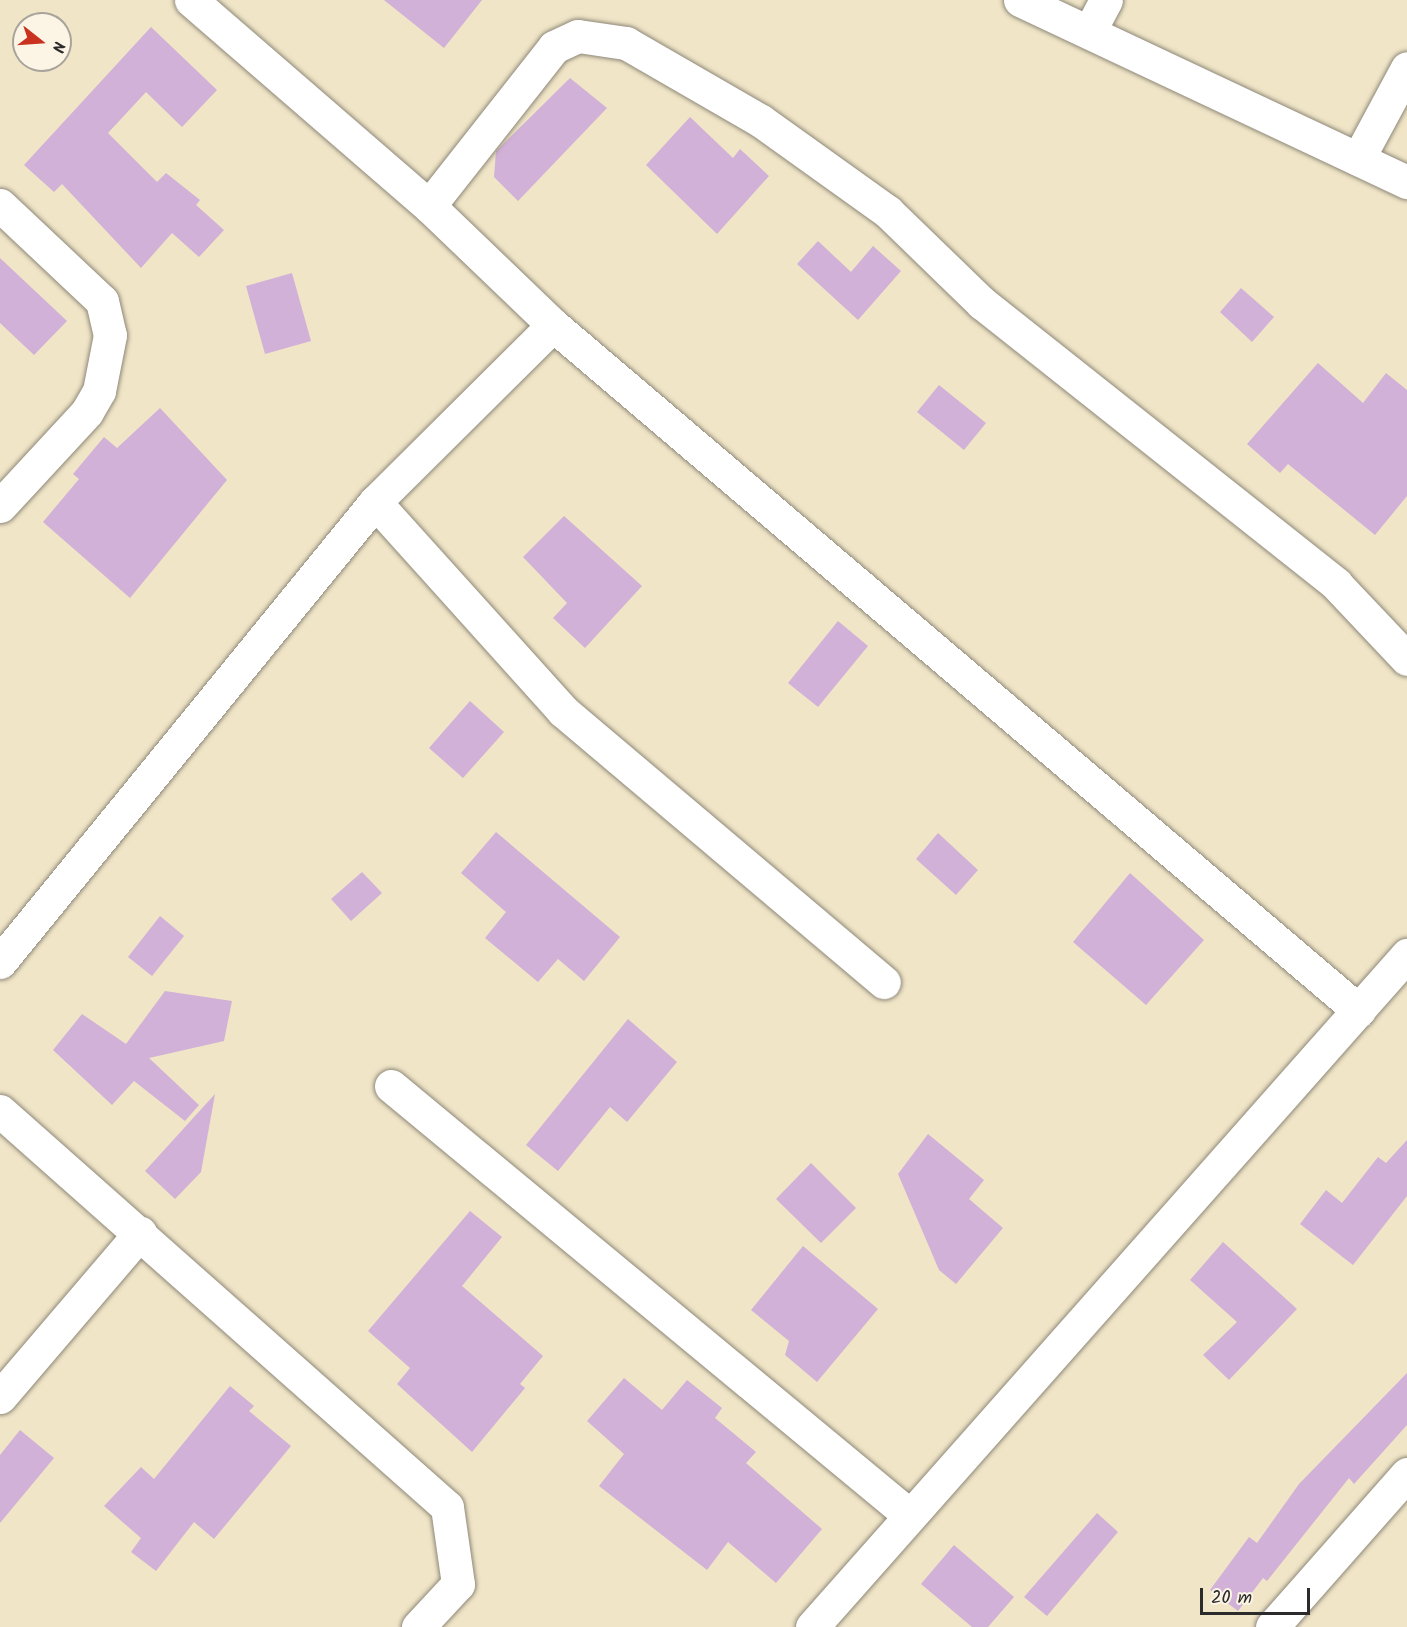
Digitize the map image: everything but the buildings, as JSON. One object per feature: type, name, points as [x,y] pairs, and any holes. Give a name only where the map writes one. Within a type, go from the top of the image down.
[{"type":"street","points":[[191,0],[429,206],[553,325],[1359,1011]]},
{"type":"street","points":[[1020,0],[1407,182]]},
{"type":"street","points":[[1089,32],[1106,0]]},
{"type":"street","points":[[429,206],[554,47],[578,36],[626,43],[761,121],[888,212],[982,303],[1336,584],[1407,659]]},
{"type":"street","points":[[1358,159],[1407,68]]},
{"type":"street","points":[[0,206],[102,301],[110,335],[99,391],[87,412],[0,506]]},
{"type":"street","points":[[0,962],[375,502],[553,325]]},
{"type":"street","points":[[375,502],[563,711],[884,982]]},
{"type":"street","points":[[812,1627],[908,1514],[1407,955]]},
{"type":"street","points":[[391,1086],[908,1514]]},
{"type":"street","points":[[0,1111],[447,1507],[458,1584],[418,1627]]},
{"type":"street","points":[[0,1397],[140,1233]]},
{"type":"street","points":[[1272,1627],[1407,1474]]}]
